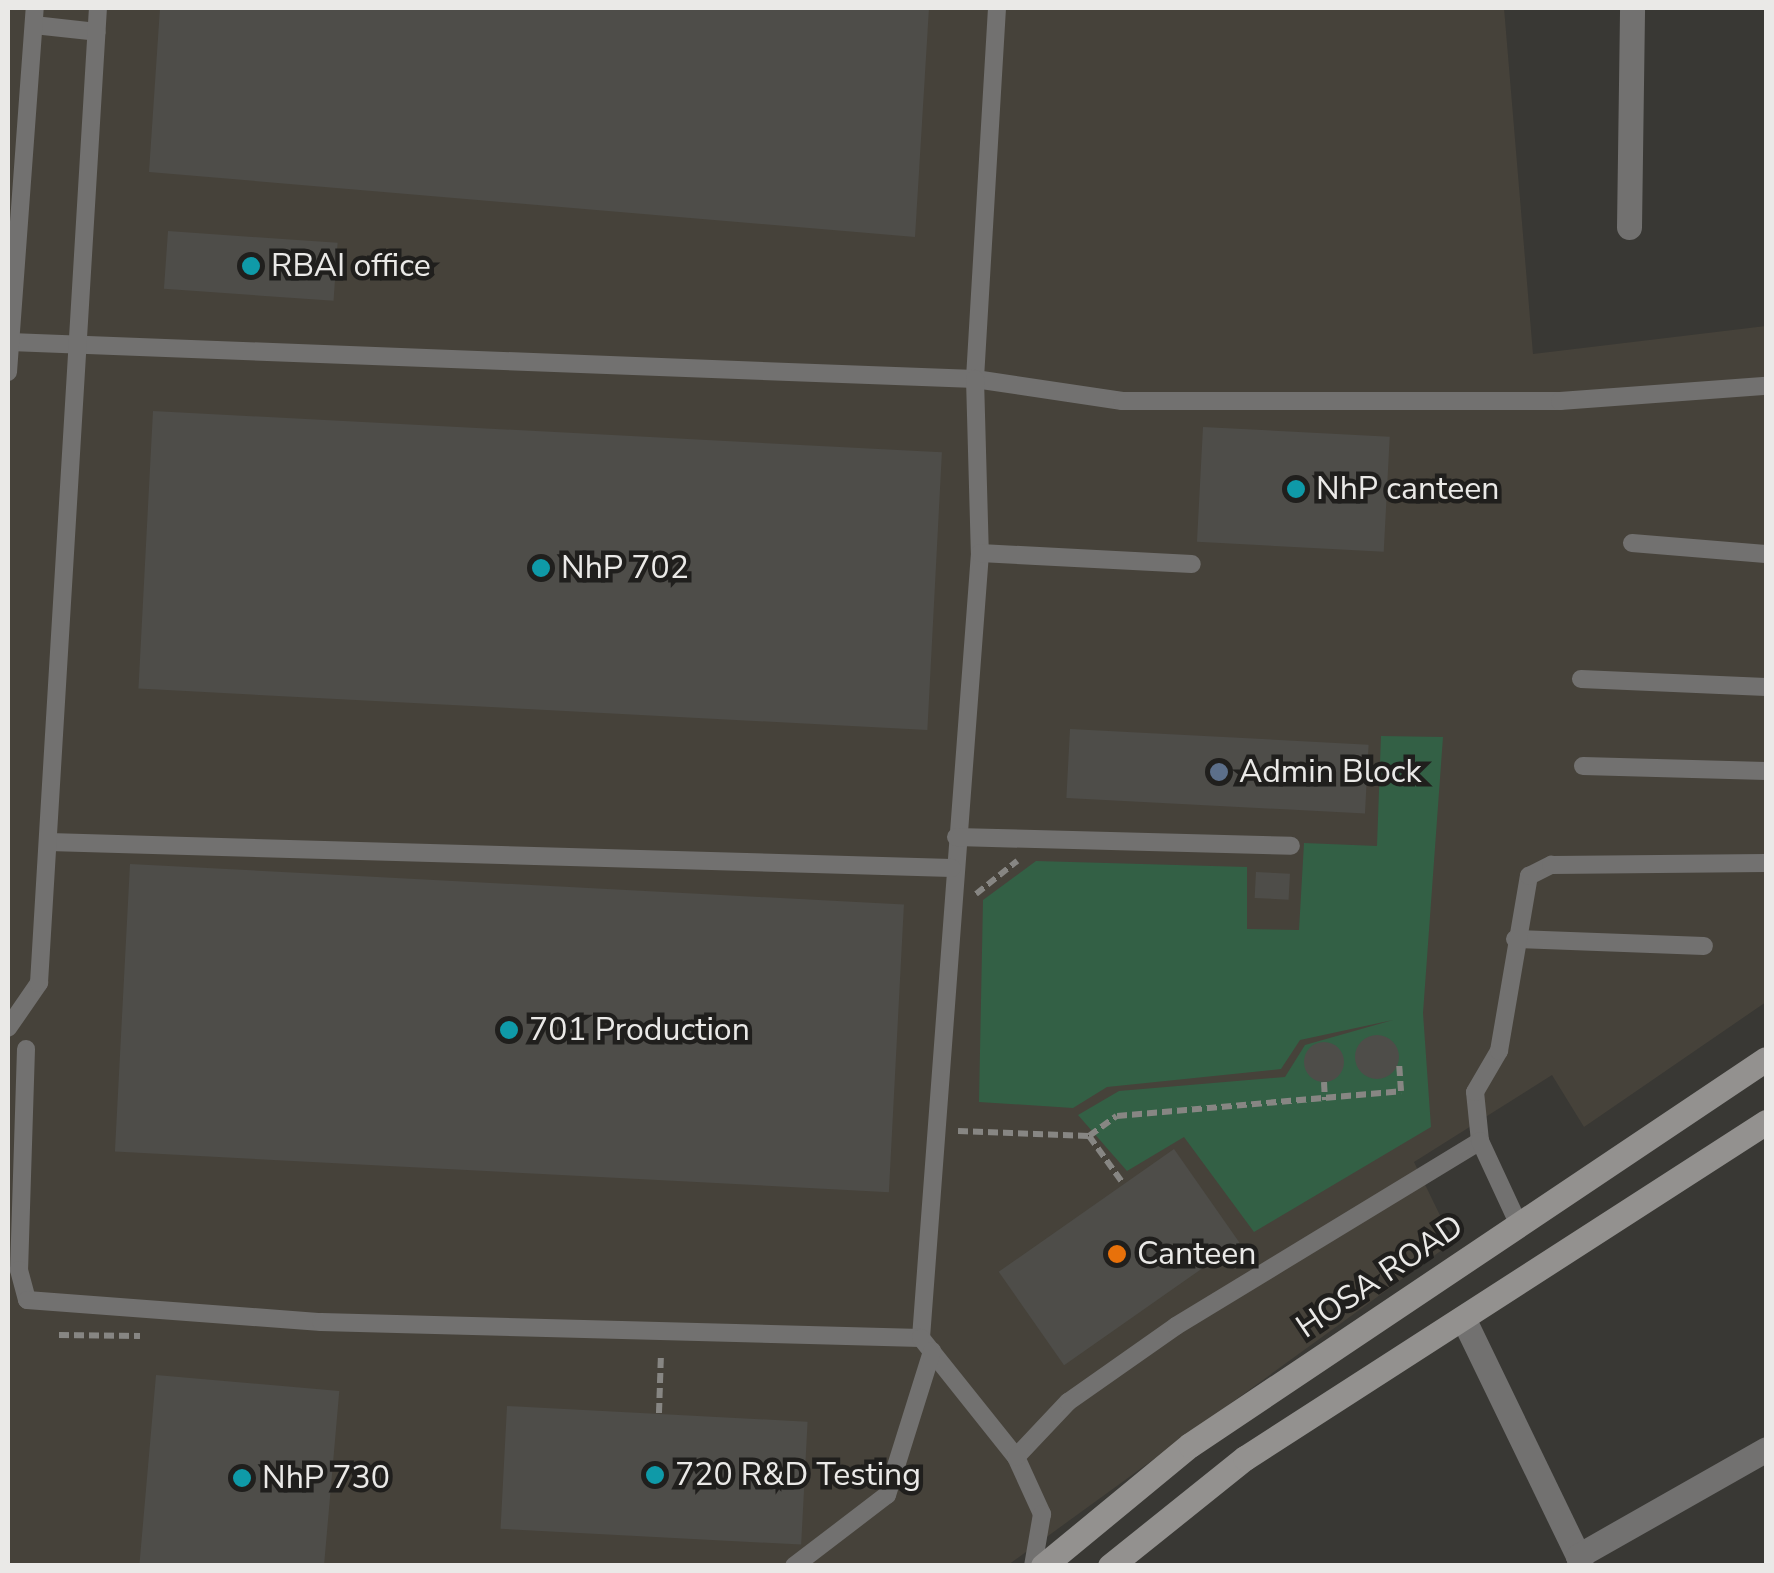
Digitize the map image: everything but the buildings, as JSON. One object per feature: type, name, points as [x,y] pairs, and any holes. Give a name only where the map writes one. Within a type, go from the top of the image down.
[{"type":"main road","name":"HOSA ROAD","points":[[1043,1566],[1190,1446],[1766,1059]]},
{"type":"main road","points":[[1110,1566],[1245,1458],[1766,1122]]},
{"type":"street","points":[[1630,227],[1632,8]]},
{"type":"street","points":[[1463,1318],[1580,1561],[1766,1449]]},
{"type":"lane","points":[[11,1022],[39,983],[81,346],[98,8]]},
{"type":"lane","points":[[794,1566],[887,1495],[926,1345],[952,868],[980,553],[975,379],[997,8]]},
{"type":"lane","points":[[8,372],[34,16],[97,32]]},
{"type":"lane","points":[[10,342],[975,379],[1122,402],[1521,402],[1766,386]]},
{"type":"lane","points":[[1632,543],[1766,554]]},
{"type":"lane","points":[[980,553],[1192,564]]},
{"type":"lane","points":[[1581,679],[1766,687]]},
{"type":"lane","points":[[1584,766],[1766,771]]},
{"type":"lane","points":[[956,837],[1291,846]]},
{"type":"lane","points":[[49,842],[952,868]]},
{"type":"lane","points":[[1518,1223],[1480,1141],[1476,1092],[1500,1051],[1525,883],[1539,868],[1766,863]]},
{"type":"lane","points":[[1515,938],[1704,946]]},
{"type":"lane","points":[[26,1049],[19,1270],[27,1300],[43,1307],[926,1345],[1016,1457],[1042,1514],[1033,1566]]},
{"type":"lane","points":[[1016,1457],[1068,1402],[1176,1326],[1480,1141]]},
{"type":"path","points":[[970,900],[1031,850]]},
{"type":"path","points":[[957,1112],[956,1131],[1089,1136],[1117,1116],[1401,1091],[1399,1062]]},
{"type":"path","points":[[1324,1082],[1325,1100]]},
{"type":"path","points":[[1089,1136],[1122,1182]]},
{"type":"shaded area","points":[[8,8],[1504,8],[1533,354],[1766,326],[1766,1002],[1584,1127],[1552,1075],[1414,1162],[1453,1242],[1008,1565],[8,1566]]},
{"type":"green space","points":[[1381,736],[1443,737],[1423,1013],[1431,1127],[1254,1232],[1184,1137],[1127,1171],[1078,1115],[1119,1091],[1285,1077],[1305,1045],[1393,1020],[1300,1040],[1281,1069],[1107,1087],[1073,1108],[979,1102],[983,900],[1036,861],[1247,867],[1247,929],[1299,930],[1304,843],[1377,846]]},
{"type":"place","name":"RBAI office","points":[[251,266]]},
{"type":"place","name":"NhP canteen","points":[[1296,489]]},
{"type":"place","name":"NhP 702","points":[[541,568]]},
{"type":"place","name":"Admin Block","points":[[1219,772]]},
{"type":"place","name":"701 Production","points":[[509,1030]]},
{"type":"place","name":"Canteen","points":[[1117,1254]]},
{"type":"place","name":"720 R&D Testing","points":[[655,1475]]},
{"type":"place","name":"NhP 730","points":[[242,1478]]}]
